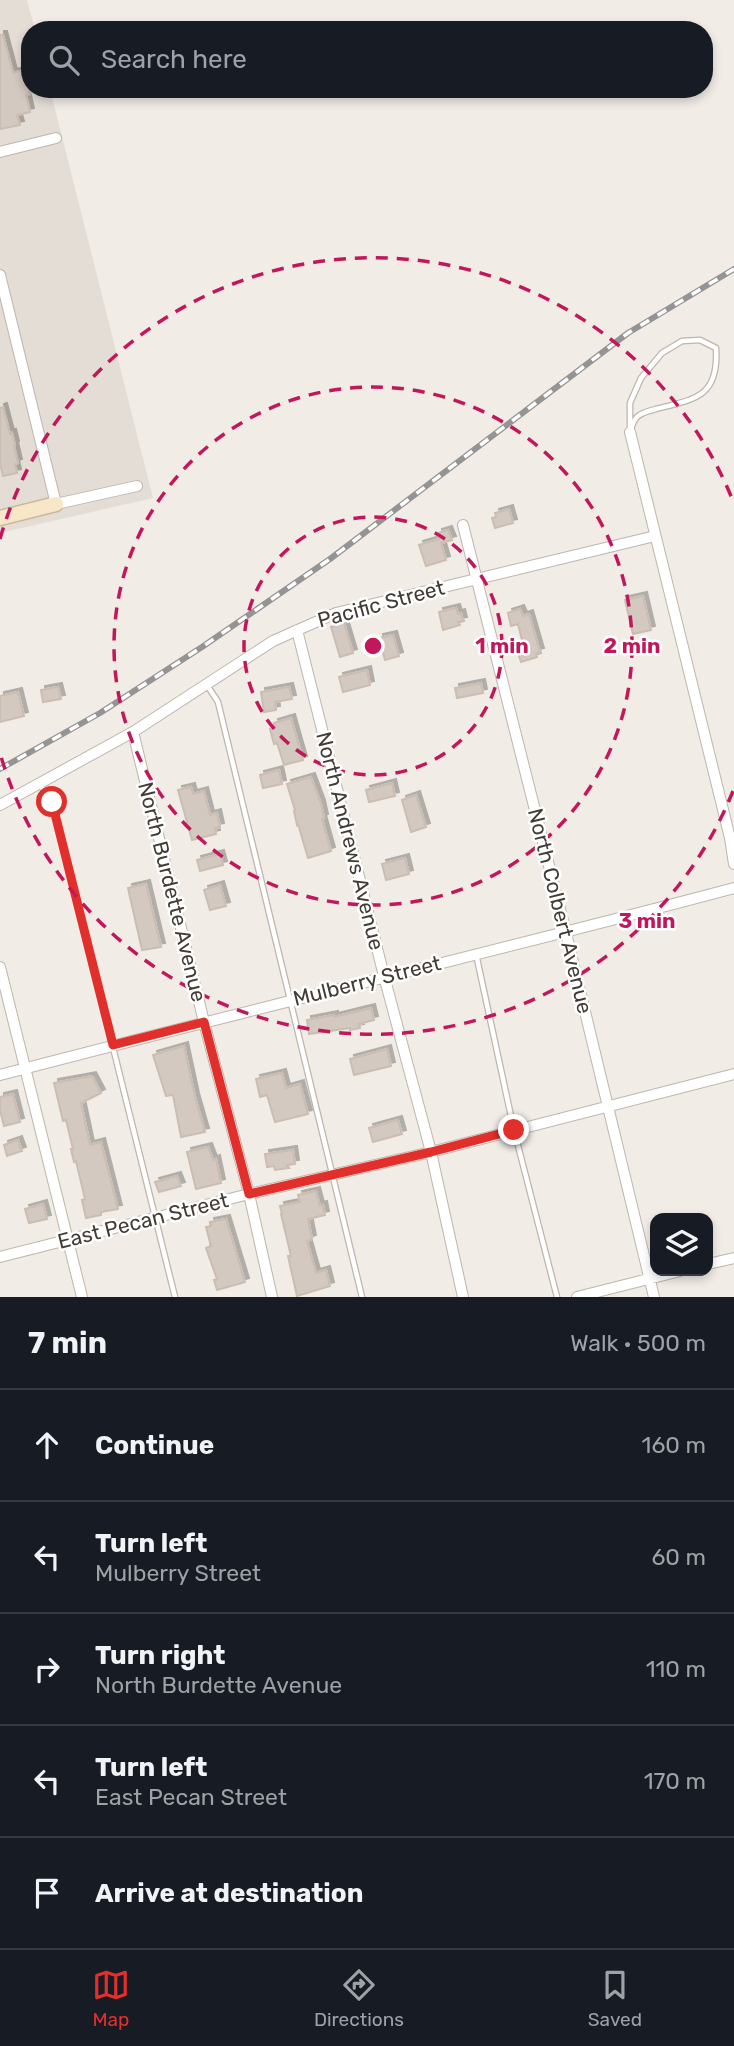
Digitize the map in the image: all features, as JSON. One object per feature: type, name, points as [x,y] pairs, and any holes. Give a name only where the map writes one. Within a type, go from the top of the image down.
[{"type":"street","points":[[0,152],[56,138]]},
{"type":"street","points":[[0,275],[55,504]]},
{"type":"street","points":[[630,432],[730,838],[734,864]]},
{"type":"street","points":[[0,518],[137,486]]},
{"type":"street","name":"North Colbert Avenue","points":[[463,526],[566,933],[654,1297]]},
{"type":"street","name":"Pacific Street","points":[[0,805],[133,732],[273,641],[297,629],[336,613],[655,536]]},
{"type":"street","name":"North Andrews Avenue","points":[[297,629],[431,1152],[463,1297]]},
{"type":"street","name":"North Burdette Avenue","points":[[133,732],[249,1194],[272,1297]]},
{"type":"street","name":"Mulberry Street","points":[[0,1074],[384,976],[566,933],[734,888]]},
{"type":"street","points":[[0,967],[82,1297]]},
{"type":"street","name":"East Pecan Street","points":[[0,1257],[249,1194],[431,1152],[734,1074]]},
{"type":"street","points":[[713,1263],[734,1258]]},
{"type":"street","points":[[577,1297],[658,1276]]},
{"type":"lane","points":[[700,340],[716,348],[717,366],[714,379],[702,394],[685,402],[645,412],[635,418],[630,432],[630,403],[641,379],[662,353],[682,341],[700,340]]},
{"type":"lane","points":[[207,684],[218,702],[362,1297]]},
{"type":"lane","points":[[40,783],[52,802],[175,1297]]},
{"type":"lane","points":[[476,954],[514,1130],[557,1297]]},
{"type":"shaded area","points":[[0,0],[27,0],[33,21],[21,21],[21,98],[52,98],[153,498],[0,533]]},
{"type":"building","points":[[0,35],[3,35],[13,73],[21,71],[21,98],[27,98],[30,112],[17,115],[20,125],[0,129]]},
{"type":"building","points":[[3,407],[18,463],[15,464],[17,473],[3,476],[0,463],[0,408]]},
{"type":"building","points":[[509,509],[513,523],[495,528],[492,518],[496,517],[495,513]]},
{"type":"building","points":[[448,530],[452,540],[441,543],[446,560],[426,566],[419,545],[439,539],[438,533]]},
{"type":"building","points":[[643,596],[651,630],[633,634],[625,600]]},
{"type":"building","points":[[456,608],[463,621],[458,622],[460,625],[443,630],[439,612]]},
{"type":"building","points":[[520,609],[523,616],[529,614],[540,652],[536,653],[537,657],[521,662],[517,650],[524,648],[518,624],[511,626],[508,613]]},
{"type":"building","points":[[344,623],[353,653],[340,657],[331,627]]},
{"type":"building","points":[[393,635],[399,656],[385,660],[379,638]]},
{"type":"building","points":[[367,670],[370,685],[343,692],[339,677]]},
{"type":"building","points":[[481,683],[483,693],[457,698],[455,688]]},
{"type":"building","points":[[58,687],[61,699],[43,702],[41,690]]},
{"type":"building","points":[[289,687],[292,699],[275,702],[276,710],[264,712],[261,692]]},
{"type":"building","points":[[18,692],[24,716],[0,722],[0,696]]},
{"type":"building","points":[[291,718],[303,760],[284,765],[270,729],[275,728],[274,723]]},
{"type":"building","points":[[279,770],[282,784],[263,788],[260,775]]},
{"type":"building","points":[[311,777],[321,804],[322,819],[331,851],[308,858],[287,784]]},
{"type":"building","points":[[392,783],[395,796],[369,802],[366,790]]},
{"type":"building","points":[[191,787],[193,794],[204,791],[210,815],[217,813],[220,827],[215,828],[216,834],[192,840],[178,790]]},
{"type":"building","points":[[416,795],[426,827],[411,832],[402,800]]},
{"type":"building","points":[[220,854],[223,865],[200,871],[197,860]]},
{"type":"building","points":[[405,858],[409,874],[386,880],[382,864]]},
{"type":"building","points":[[146,884],[161,947],[142,950],[128,888]]},
{"type":"building","points":[[220,885],[226,906],[210,910],[204,890]]},
{"type":"building","points":[[371,1008],[374,1020],[359,1024],[360,1028],[309,1034],[307,1020]]},
{"type":"building","points":[[184,1046],[205,1132],[181,1137],[173,1095],[166,1096],[153,1055]]},
{"type":"building","points":[[387,1049],[391,1066],[354,1075],[350,1059]]},
{"type":"building","points":[[282,1073],[286,1088],[300,1084],[308,1114],[275,1122],[267,1095],[260,1097],[256,1079]]},
{"type":"building","points":[[92,1076],[101,1093],[81,1103],[90,1145],[101,1142],[118,1209],[86,1218],[82,1200],[85,1199],[76,1161],[74,1162],[66,1120],[63,1121],[54,1083]]},
{"type":"building","points":[[13,1094],[20,1122],[4,1126],[0,1097]]},
{"type":"building","points":[[398,1120],[402,1134],[373,1142],[369,1128]]},
{"type":"building","points":[[18,1140],[22,1151],[7,1156],[4,1145]]},
{"type":"building","points":[[208,1147],[213,1160],[216,1159],[221,1183],[196,1189],[187,1152]]},
{"type":"building","points":[[293,1150],[295,1164],[287,1165],[289,1168],[275,1170],[274,1166],[267,1167],[265,1154]]},
{"type":"building","points":[[177,1176],[181,1186],[159,1192],[155,1182]]},
{"type":"building","points":[[316,1191],[325,1215],[308,1219],[312,1239],[307,1241],[316,1273],[326,1270],[330,1286],[297,1296],[280,1206],[300,1202],[298,1195]]},
{"type":"building","points":[[43,1204],[47,1219],[29,1223],[25,1209]]},
{"type":"building","points":[[226,1219],[245,1282],[217,1290],[214,1280],[217,1279],[206,1248],[211,1246],[206,1227],[211,1226],[210,1222]]},
{"type":"railway","points":[[0,769],[100,713],[202,647],[330,559],[628,333],[734,269]]},
{"type":"route","points":[[52,802],[113,1045],[204,1022],[249,1194],[514,1130]]}]
